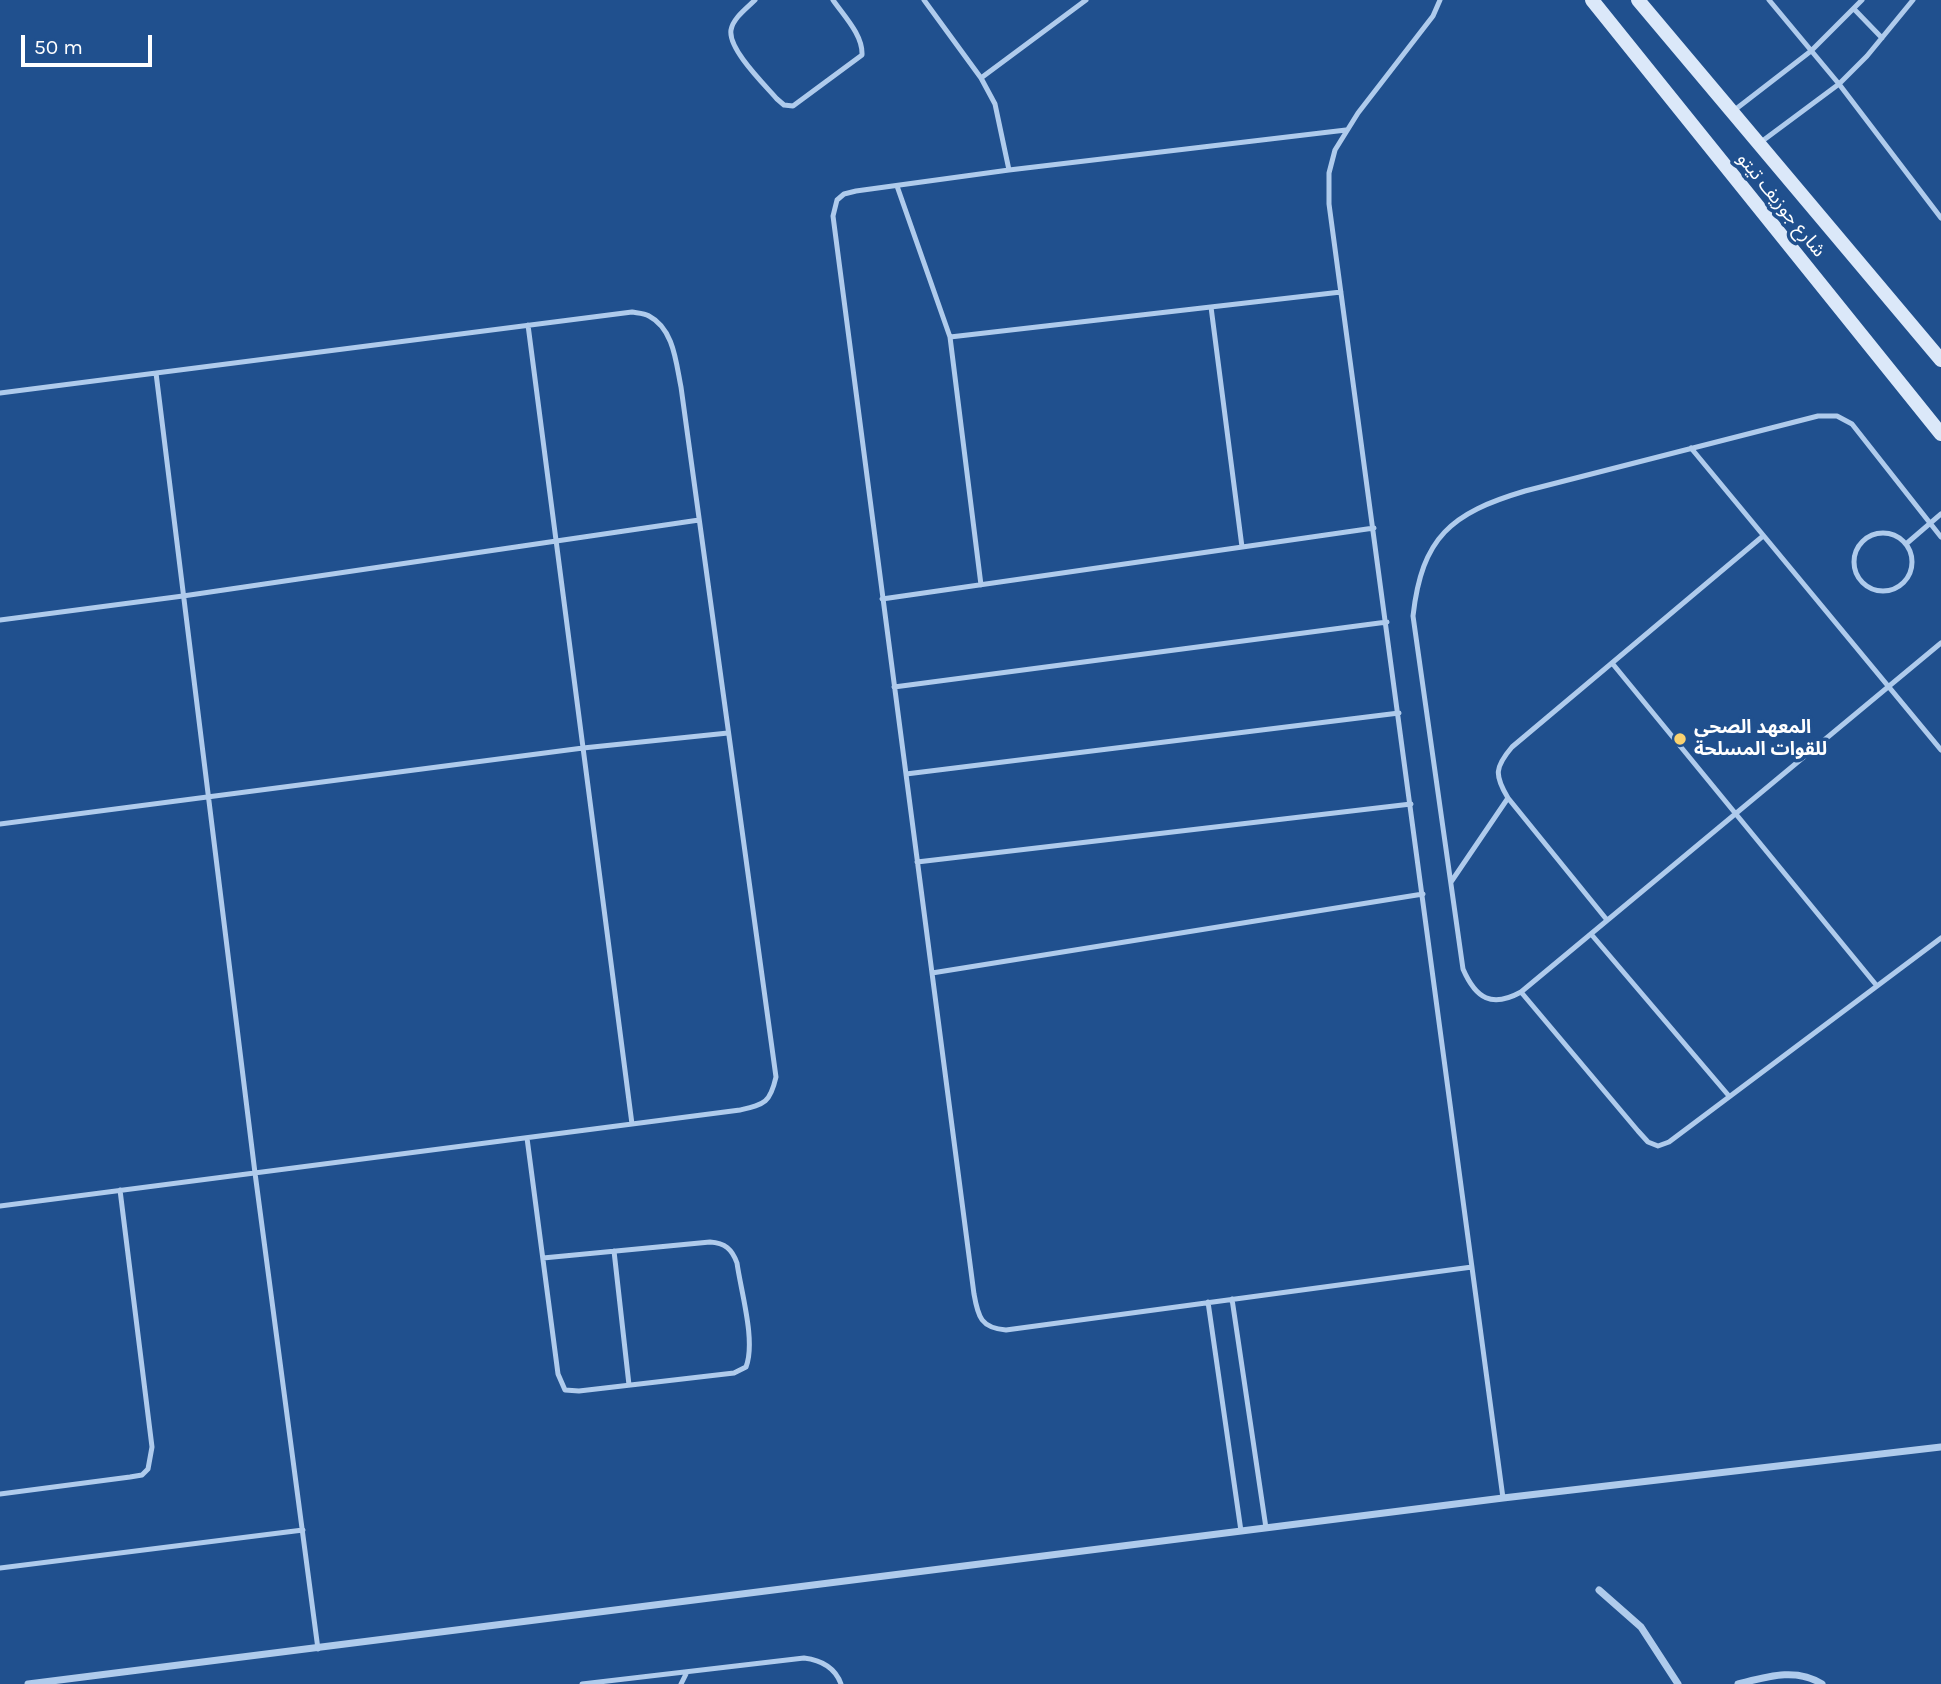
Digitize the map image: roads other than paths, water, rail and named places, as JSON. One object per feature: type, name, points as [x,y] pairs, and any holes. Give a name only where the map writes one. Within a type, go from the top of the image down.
[{"type":"main road","name":"شارع جوزيف تيتو","points":[[1592,0],[1941,434]]},
{"type":"main road","name":"شارع جوزيف تيتو","points":[[1638,0],[1941,360]]},
{"type":"street","points":[[28,1684],[1503,1498],[1941,1447]]},
{"type":"street","points":[[1599,1590],[1632,1617],[1650,1637],[1678,1684]]},
{"type":"street","points":[[1738,1684],[1772,1675],[1794,1674],[1822,1684]]},
{"type":"lane","points":[[755,0],[731,29],[732,41],[777,99],[784,105],[793,106],[862,55],[858,36],[833,0]]},
{"type":"lane","points":[[924,0],[981,78],[995,104],[1009,170]]},
{"type":"lane","points":[[981,78],[1086,0]]},
{"type":"lane","points":[[1440,0],[1433,16],[1346,130],[1335,150],[1329,173],[1329,204],[1503,1498]]},
{"type":"lane","points":[[1769,0],[1839,84],[1941,218]]},
{"type":"lane","points":[[1732,112],[1811,51],[1862,0]]},
{"type":"lane","points":[[1759,144],[1839,84],[1913,0]]},
{"type":"lane","points":[[1854,9],[1882,38]]},
{"type":"lane","points":[[1346,130],[1009,170],[844,194],[836,200],[833,216],[974,1294],[983,1322],[994,1329],[1006,1329],[1472,1267]]},
{"type":"lane","points":[[897,186],[950,337],[981,585]]},
{"type":"lane","points":[[950,337],[1342,292]]},
{"type":"lane","points":[[1210,307],[1242,547]]},
{"type":"lane","points":[[0,393],[632,312],[649,316],[664,329],[674,352],[681,387],[776,1077],[772,1095],[758,1106],[740,1110],[0,1206]]},
{"type":"lane","points":[[528,325],[632,1124]]},
{"type":"lane","points":[[156,373],[255,1173],[318,1649]]},
{"type":"lane","points":[[1941,537],[1852,424],[1837,416],[1818,416],[1490,501],[1468,512],[1445,530],[1430,550],[1417,587],[1413,616],[1463,969],[1470,984],[1481,995],[1493,1001],[1507,1000],[1521,992],[1941,643]]},
{"type":"lane","points":[[1691,448],[1941,750]]},
{"type":"lane","points":[[1906,544],[1941,513]]},
{"type":"lane","points":[[0,620],[183,596],[699,520]]},
{"type":"lane","points":[[882,599],[1374,528]]},
{"type":"lane","points":[[1886,533],[1906,544],[1912,565],[1909,576],[1901,585],[1880,591],[1869,588],[1861,580],[1855,570],[1854,559],[1865,540],[1875,534],[1886,533]]},
{"type":"lane","points":[[1607,920],[1508,798],[1500,785],[1497,773],[1499,763],[1512,747],[1763,536]]},
{"type":"lane","points":[[894,687],[1387,622]]},
{"type":"lane","points":[[1612,663],[1877,986]]},
{"type":"lane","points":[[906,774],[1399,713]]},
{"type":"lane","points":[[0,824],[209,799],[583,748],[728,733]]},
{"type":"lane","points":[[1451,882],[1508,798]]},
{"type":"lane","points":[[917,862],[1411,804]]},
{"type":"lane","points":[[932,973],[1423,894]]},
{"type":"lane","points":[[1591,934],[1730,1096]]},
{"type":"lane","points":[[1521,992],[1648,1142],[1658,1146],[1669,1142],[1941,938]]},
{"type":"lane","points":[[527,1138],[543,1258],[561,1384],[565,1390],[740,1372],[746,1367],[750,1359],[748,1335],[737,1263],[733,1252],[727,1246],[710,1242],[543,1258]]},
{"type":"lane","points":[[0,1494],[142,1475],[148,1469],[152,1447],[120,1191]]},
{"type":"lane","points":[[614,1251],[629,1385]]},
{"type":"lane","points":[[1232,1299],[1266,1528]]},
{"type":"lane","points":[[1208,1302],[1241,1531]]},
{"type":"lane","points":[[0,1568],[303,1530]]},
{"type":"lane","points":[[582,1684],[804,1658],[824,1664],[832,1670],[841,1684]]},
{"type":"lane","points":[[681,1684],[687,1672]]},
{"type":"place","name":"المعهد الصحي للقوات المسلحة","points":[[1680,739]]}]
